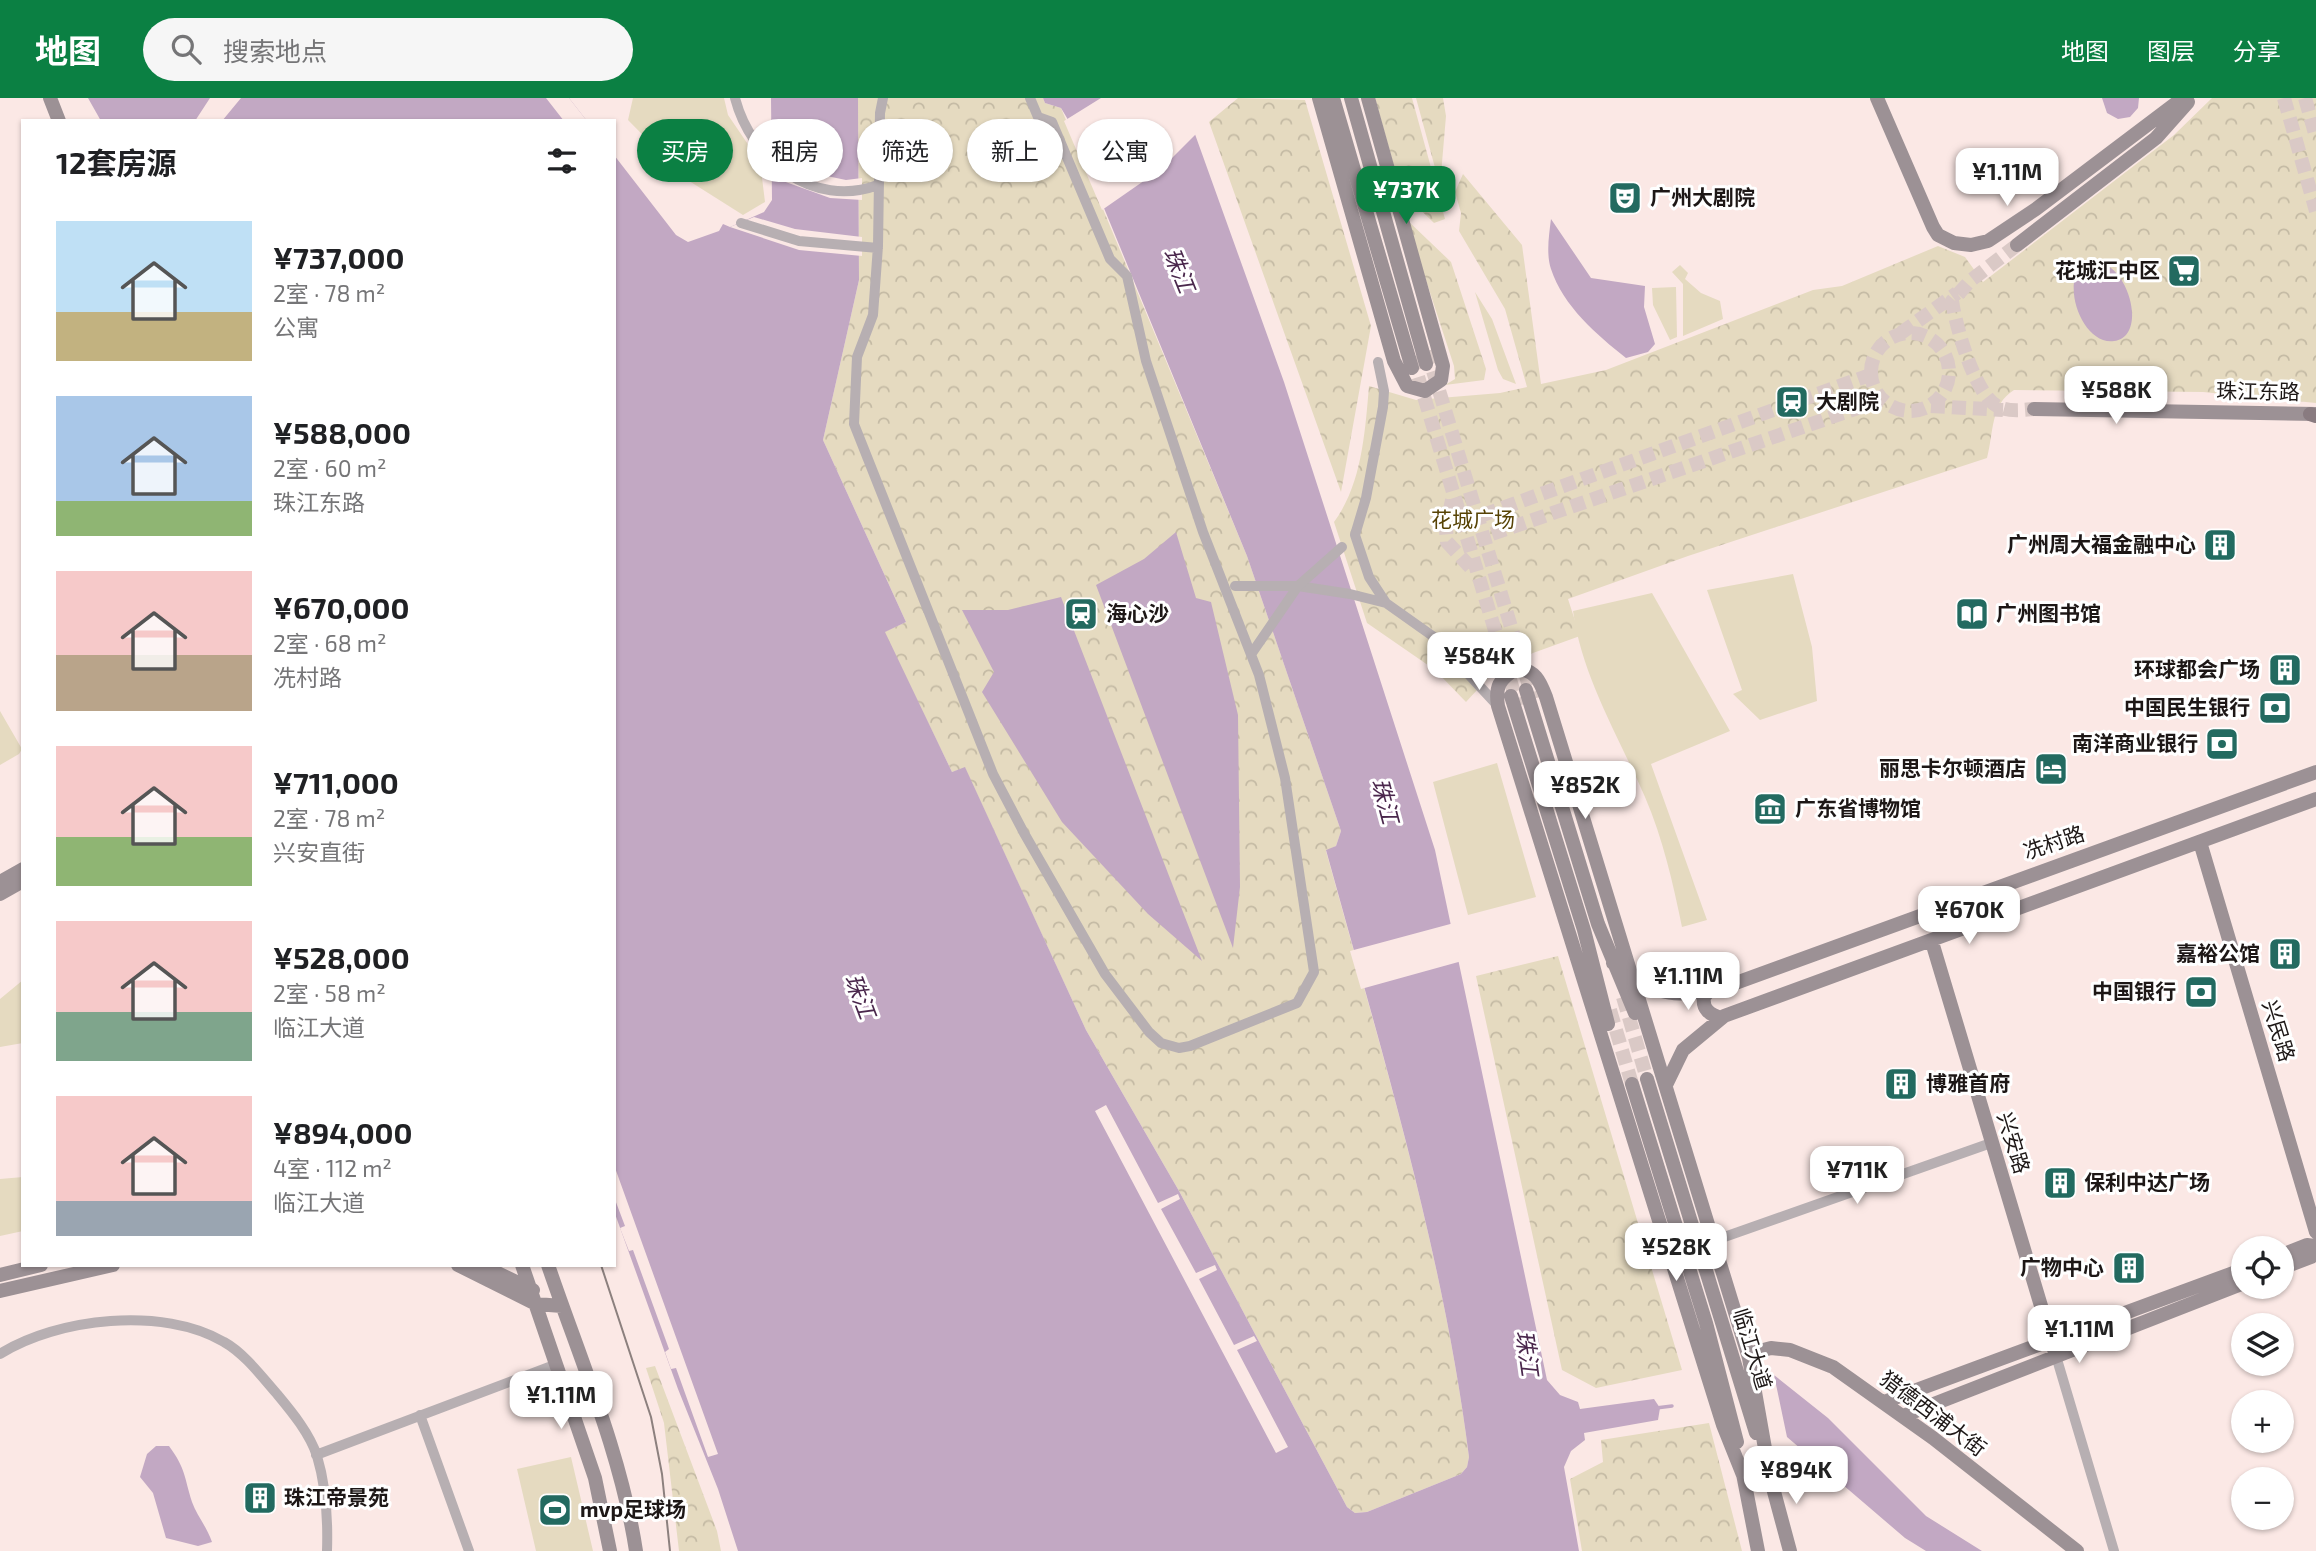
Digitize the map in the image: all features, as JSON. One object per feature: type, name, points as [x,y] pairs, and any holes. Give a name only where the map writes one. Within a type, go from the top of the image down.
[{"type":"main road","points":[[50,98],[58,119]]},
{"type":"main road","points":[[1319,98],[1394,361],[1406,386],[1424,391],[1441,380],[1443,366],[1368,98]]},
{"type":"main road","points":[[1334,98],[1419,366],[1351,98]]},
{"type":"main road","points":[[1877,98],[1933,227],[1944,240],[1971,246],[1988,241],[2028,214],[2183,98]]},
{"type":"main road","points":[[2017,245],[2156,138],[2192,98]]},
{"type":"main road","name":"珠江东路","points":[[2034,409],[2314,415]]},
{"type":"main road","points":[[1625,1085],[1498,706],[1497,687],[1507,674],[1525,669],[1536,676],[1546,697],[1748,1354],[1769,1471]]},
{"type":"main road","points":[[1527,690],[1613,962],[1653,1045]]},
{"type":"main road","points":[[1511,696],[1584,930],[1625,1085]]},
{"type":"main road","name":"冼村路","points":[[1613,962],[1650,989],[1685,994],[1710,990],[2316,772]]},
{"type":"main road","points":[[1666,1085],[1683,1050],[1721,1018],[1753,1004],[1932,942],[2316,800]]},
{"type":"main road","name":"兴民路","points":[[2200,842],[2316,1231]]},
{"type":"main road","points":[[0,882],[21,870]]},
{"type":"main road","points":[[0,894],[21,882]]},
{"type":"main road","name":"兴安路","points":[[1932,942],[2056,1356]]},
{"type":"main road","points":[[1710,990],[1704,997],[1704,1007],[1712,1015],[1721,1018]]},
{"type":"main road","name":"临江大道","points":[[1647,1079],[1769,1471],[1790,1551]]},
{"type":"main road","name":"临江大道","points":[[1625,1085],[1710,1334],[1744,1475],[1758,1551]]},
{"type":"main road","points":[[2294,1250],[2307,1245],[2316,1249],[2311,1257],[2294,1263]]},
{"type":"main road","points":[[0,1275],[33,1267]]},
{"type":"main road","points":[[0,1292],[105,1267]]},
{"type":"main road","points":[[462,1267],[536,1304],[562,1306]]},
{"type":"main road","points":[[485,1267],[562,1306]]},
{"type":"main road","points":[[523,1267],[595,1478],[610,1551]]},
{"type":"main road","points":[[549,1267],[610,1445],[625,1494],[636,1551]]},
{"type":"main road","points":[[1884,1402],[2231,1274]]},
{"type":"main road","points":[[1903,1416],[2231,1288]]},
{"type":"main road","name":"猎德西浦大街","points":[[1748,1354],[1771,1348],[1810,1356],[1833,1367],[1903,1416],[2077,1551]]},
{"type":"street","points":[[735,98],[755,145],[783,172],[814,187],[841,192],[873,186]]},
{"type":"street","points":[[883,98],[873,186],[878,248],[873,315],[857,357],[854,424],[993,774],[1105,974],[1149,1032],[1161,1043],[1179,1048],[1209,1040],[1297,1003],[1314,972],[1285,778],[1255,650],[1231,586],[1203,532],[1146,361],[1127,276],[1110,259],[1052,122],[1038,117],[1030,98]]},
{"type":"street","points":[[741,223],[799,241],[878,248]]},
{"type":"street","points":[[1255,650],[1298,586],[1355,535],[1366,498],[1383,407],[1384,391],[1378,362]]},
{"type":"street","points":[[1355,535],[1368,577],[1386,603],[1434,637],[1498,706]]},
{"type":"street","points":[[1231,586],[1298,586],[1386,603]]},
{"type":"street","points":[[1713,1241],[1991,1143]]},
{"type":"street","points":[[0,1354],[19,1342],[65,1325],[102,1321],[166,1324],[225,1342],[262,1377],[288,1407],[316,1454],[323,1485],[327,1551]]},
{"type":"street","points":[[2056,1356],[2114,1551]]},
{"type":"street","points":[[316,1454],[557,1364]]},
{"type":"street","points":[[420,1415],[469,1551]]},
{"type":"green space","points":[[633,98],[724,98],[731,119],[637,119],[637,129],[628,120]]},
{"type":"green space","points":[[858,98],[1043,98],[1045,103],[1061,108],[1077,147],[1077,182],[1092,182],[1247,556],[1341,831],[1336,846],[1326,851],[1389,1076],[1427,1227],[1458,1380],[1469,1457],[1467,1467],[1461,1474],[1367,1512],[1355,1513],[1347,1507],[1179,1191],[1086,1030],[965,768],[952,772],[884,632],[906,622],[823,440],[859,280],[858,182],[953,182],[953,119],[858,119]]},
{"type":"green space","points":[[1238,98],[1305,100],[1371,326],[1341,492],[1209,122]]},
{"type":"green space","points":[[1375,98],[1412,98],[1445,219],[1434,223],[1401,191]]},
{"type":"green space","points":[[1416,98],[1443,98],[1446,116],[1440,186]]},
{"type":"green space","name":"花城广场","points":[[2212,98],[2316,98],[2316,403],[2203,392],[2014,390],[2006,396],[1997,411],[1987,458],[1688,556],[1568,599],[1580,636],[1500,665],[1466,702],[1435,670],[1367,623],[1334,522],[1351,491],[1356,474],[1364,439],[1369,386],[1416,400],[1500,393],[1527,387],[1505,309],[1459,231],[1461,213],[1455,192],[1463,174],[1522,245],[1541,384],[1606,370],[1813,290],[1842,286],[1938,246],[1965,257],[1983,282],[2174,135]]},
{"type":"green space","points":[[733,122],[747,143],[747,182],[762,182],[765,202],[743,215],[691,182],[733,182]]},
{"type":"green space","points":[[1406,219],[1451,262],[1486,369],[1484,380],[1445,385],[1455,379],[1454,366]]},
{"type":"green space","points":[[1680,265],[1688,273],[1685,279],[1701,293],[1720,301],[1723,319],[1683,336],[1683,284],[1672,272]]},
{"type":"green space","points":[[1676,287],[1677,337],[1670,340],[1653,305],[1652,288]]},
{"type":"green space","points":[[1475,292],[1492,319],[1516,384],[1503,379],[1498,370]]},
{"type":"green space","points":[[1793,574],[1812,647],[1817,701],[1760,720],[1733,694],[1742,690],[1707,590]]},
{"type":"green space","points":[[1652,593],[1730,731],[1651,764],[1707,920],[1682,927],[1657,829],[1593,683],[1584,659],[1573,611]]},
{"type":"green space","points":[[0,711],[21,751],[0,765]]},
{"type":"green space","points":[[1497,763],[1536,897],[1468,915],[1433,782]]},
{"type":"green space","points":[[1558,956],[1682,1370],[1596,1388],[1562,1370],[1476,976]]},
{"type":"green space","points":[[21,982],[21,1043],[0,1047],[0,999]]},
{"type":"green space","points":[[21,1177],[21,1231],[0,1236],[0,1179]]},
{"type":"green space","points":[[655,1366],[717,1531],[721,1551],[679,1551],[664,1423],[646,1368]]},
{"type":"green space","points":[[1709,1423],[1742,1551],[1582,1551],[1570,1479],[1603,1462],[1601,1440]]},
{"type":"green space","name":"mvp足球场","points":[[571,1457],[593,1551],[536,1551],[517,1469]]},
{"type":"water","points":[[88,98],[569,98],[585,119],[100,119]]},
{"type":"water","name":"珠江","points":[[771,98],[858,98],[859,280],[823,440],[906,622],[885,632],[952,772],[965,767],[1086,1030],[1179,1191],[1347,1507],[1355,1513],[1367,1512],[1461,1474],[1467,1467],[1469,1457],[1458,1380],[1427,1227],[1389,1076],[1326,850],[1336,846],[1341,831],[1247,556],[1093,182],[1173,182],[1173,119],[1077,119],[1077,142],[1061,108],[1045,103],[1043,98],[1182,98],[1284,382],[1435,850],[1547,1380],[1560,1395],[1578,1402],[1580,1409],[1654,1399],[1660,1408],[1658,1420],[1584,1433],[1585,1440],[1571,1451],[1564,1467],[1579,1551],[738,1551],[718,1489],[678,1389],[616,1217],[616,158],[676,235],[688,242],[719,231],[723,224],[730,227],[764,212],[772,200],[772,182],[843,182],[843,119],[771,119]]},
{"type":"water","points":[[2102,98],[2139,98],[2138,108],[2130,117],[2118,119],[2107,113]]},
{"type":"water","points":[[1551,219],[1591,278],[1645,286],[1644,307],[1655,344],[1648,352],[1626,358],[1572,307],[1556,283],[1549,263]]},
{"type":"water","points":[[2097,261],[2109,266],[2119,276],[2131,302],[2130,328],[2124,337],[2114,341],[2101,339],[2090,331],[2081,318],[2076,303],[2076,274],[2084,265]]},
{"type":"water","points":[[1176,532],[1196,598],[1211,602],[1238,715],[1240,887],[1233,948],[1096,585],[1144,559]]},
{"type":"water","points":[[1061,597],[1202,961],[1148,914],[1062,822],[982,692],[994,672],[962,610],[1008,610]]},
{"type":"water","points":[[1774,1375],[1828,1418],[1926,1516],[1982,1551],[1926,1551],[1905,1538],[1787,1437]]},
{"type":"water","points":[[156,1446],[169,1446],[179,1461],[194,1507],[212,1542],[198,1546],[166,1538],[153,1493],[140,1477],[147,1454]]},
{"type":"pier","points":[[210,98],[241,98],[224,119],[196,119]]},
{"type":"pier","points":[[546,98],[569,98],[585,119],[562,119]]},
{"type":"pier","points":[[1101,98],[1186,98],[1198,132],[1173,157],[1173,119],[1077,119],[1077,151],[1064,121]]},
{"type":"pier","points":[[843,179],[857,179],[857,182],[862,182],[862,200],[830,198],[786,182],[843,182]]},
{"type":"pier","points":[[1090,182],[1142,182],[1102,210]]},
{"type":"pier","points":[[754,217],[795,229],[862,237],[862,256],[799,250],[730,227]]},
{"type":"pier","points":[[1454,923],[1462,961],[1361,989],[1350,951]]},
{"type":"pier","points":[[1106,1105],[1158,1203],[1178,1194],[1180,1199],[1161,1209],[1196,1273],[1215,1265],[1217,1270],[1199,1279],[1234,1345],[1254,1336],[1257,1341],[1237,1350],[1288,1447],[1276,1453],[1095,1111]]},
{"type":"pier","points":[[616,1171],[718,1454],[708,1457],[676,1368],[671,1369],[665,1352],[669,1349],[633,1250],[629,1251],[620,1228],[625,1226],[616,1202]]},
{"type":"waterway","points":[[1656,1408],[1672,1406]]},
{"type":"tunnel","points":[[2284,98],[2316,211]]},
{"type":"tunnel","points":[[2305,98],[2316,137]]},
{"type":"tunnel","points":[[2017,245],[1970,281],[1952,301],[1967,358],[1989,399],[2006,409],[2034,409]]},
{"type":"tunnel","points":[[1901,333],[1957,293]]},
{"type":"tunnel","points":[[1902,333],[1918,333],[1932,339],[1943,350],[1949,364],[1949,372],[1949,380],[1943,394],[1932,405],[1918,411],[1902,411],[1888,405],[1877,394],[1871,380],[1871,364],[1877,350],[1888,339],[1902,333]]},
{"type":"tunnel","points":[[1427,351],[1533,699]]},
{"type":"tunnel","points":[[1412,357],[1518,706]]},
{"type":"tunnel","points":[[1483,515],[1870,375]]},
{"type":"tunnel","points":[[1492,534],[1881,400]]},
{"type":"tunnel","points":[[1931,406],[2003,410]]},
{"type":"tunnel","points":[[1452,500],[1446,529],[1447,542],[1472,569]]},
{"type":"tunnel","points":[[1623,997],[1647,1079]]},
{"type":"tunnel","points":[[1610,1010],[1632,1084]]},
{"type":"tram line","points":[[602,1267],[651,1417],[662,1474],[670,1551]]},
{"type":"place","name":"广州大剧院","points":[[1625,198]]},
{"type":"place","name":"花城汇中区","points":[[2184,271]]},
{"type":"place","name":"大剧院","points":[[1792,402]]},
{"type":"place","name":"广州周大福金融中心","points":[[2220,545]]},
{"type":"place","name":"海心沙","points":[[1081,614]]},
{"type":"place","name":"广州图书馆","points":[[1972,614]]},
{"type":"place","name":"环球都会广场","points":[[2285,670]]},
{"type":"place","name":"中国民生银行","points":[[2275,708]]},
{"type":"place","name":"南洋商业银行","points":[[2222,744]]},
{"type":"place","name":"丽思卡尔顿酒店","points":[[2051,769]]},
{"type":"place","name":"广东省博物馆","points":[[1770,809]]},
{"type":"place","name":"嘉裕公馆","points":[[2285,954]]},
{"type":"place","name":"中国银行","points":[[2201,992]]},
{"type":"place","name":"博雅首府","points":[[1901,1084]]},
{"type":"place","name":"保利中达广场","points":[[2060,1183]]},
{"type":"place","name":"广物中心","points":[[2129,1268]]},
{"type":"place","name":"珠江帝景苑","points":[[260,1498]]},
{"type":"place","name":"mvp足球场","points":[[555,1510]]}]
